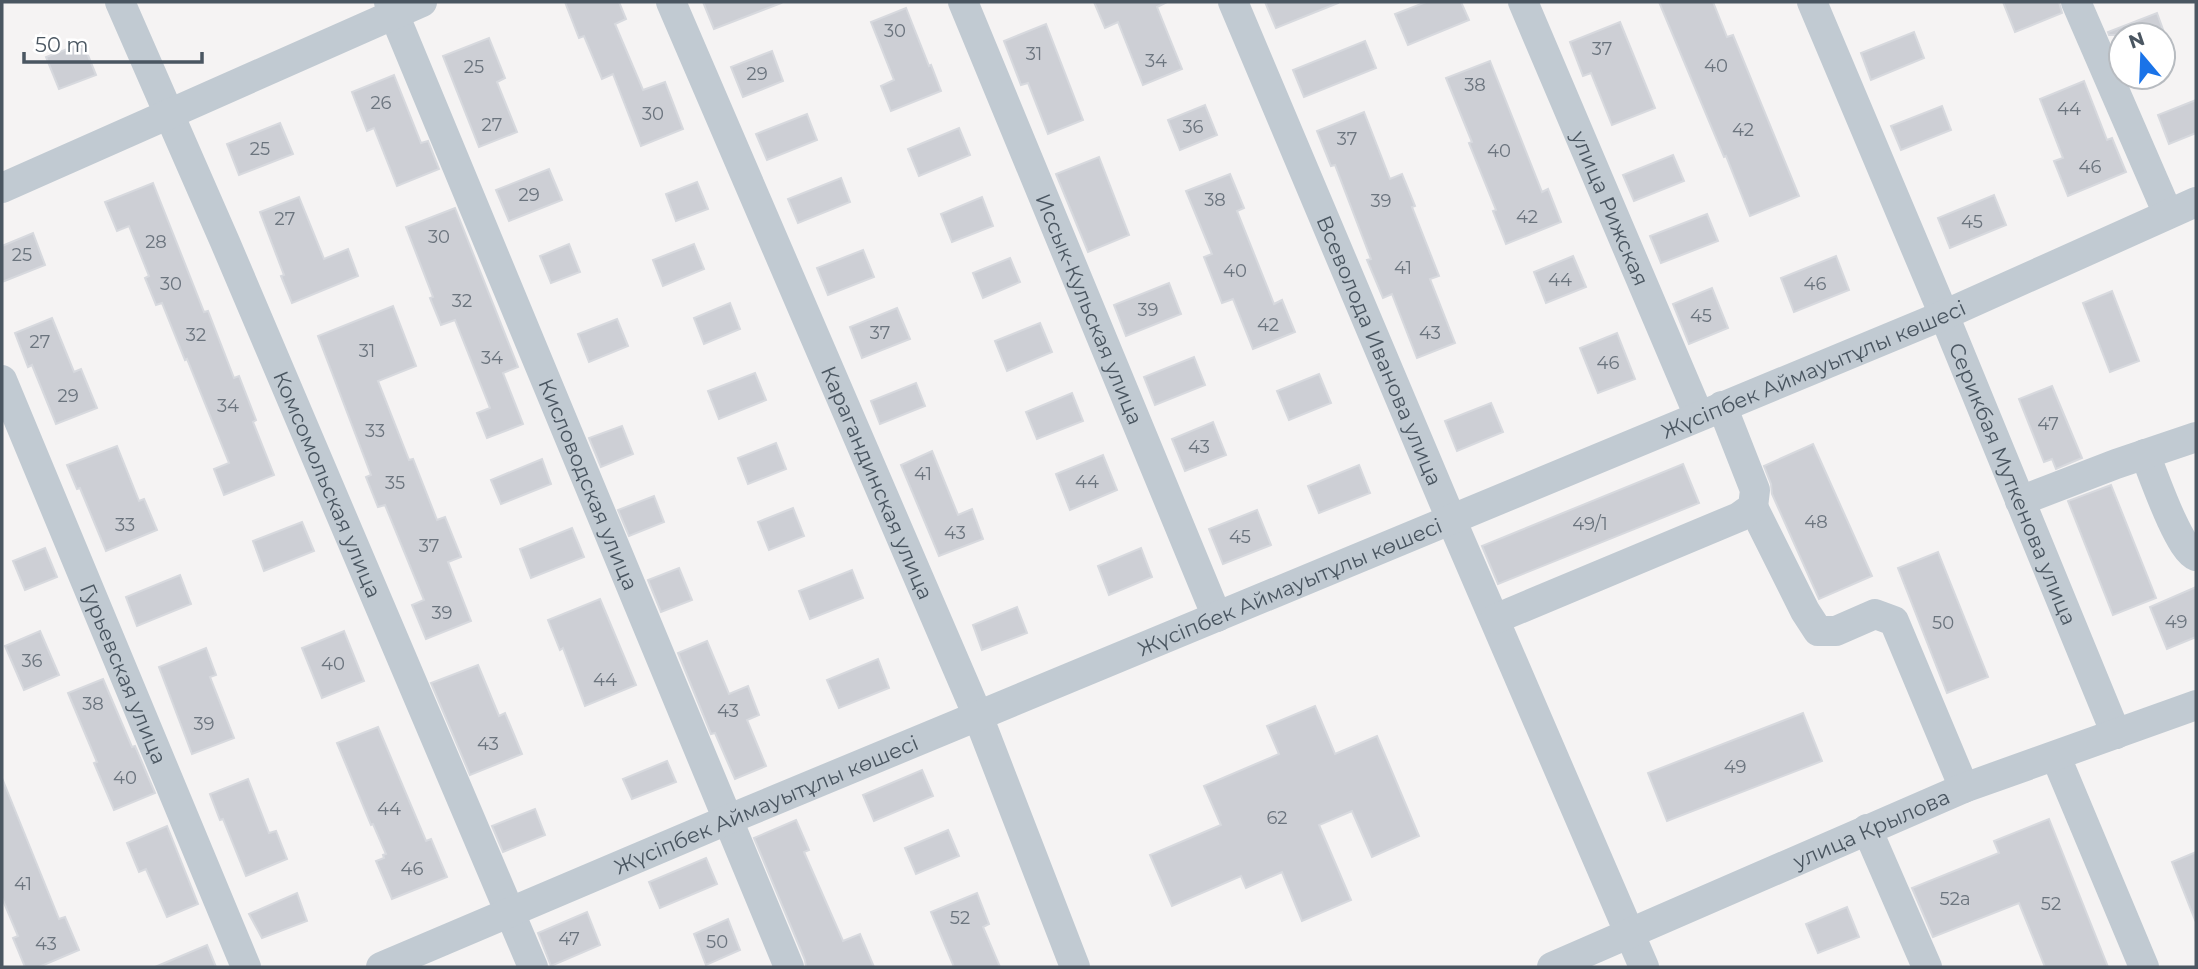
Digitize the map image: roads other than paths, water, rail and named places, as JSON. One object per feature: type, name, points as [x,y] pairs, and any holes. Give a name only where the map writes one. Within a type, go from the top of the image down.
[{"type":"street","name":"Комсомольская улица","points":[[120,2],[533,967]]},
{"type":"street","points":[[2,188],[169,114],[392,8],[422,2]]},
{"type":"street","name":"Карагандинская улица","points":[[671,2],[978,716],[1075,967]]},
{"type":"street","name":"Иссык-Кульская улица","points":[[962,2],[1217,617]]},
{"type":"street","name":"Всеволода Иванова улица","points":[[1233,2],[1644,967]]},
{"type":"street","name":"улица Рижская","points":[[1523,2],[1710,411],[1755,489],[1753,507],[1805,611],[1818,631],[1836,631],[1875,614],[1894,621],[1964,788]]},
{"type":"street","name":"Серикбая Муткенова улица","points":[[1812,2],[2116,734]]},
{"type":"street","points":[[2076,2],[2168,214]]},
{"type":"street","name":"Кисловодская улица","points":[[392,8],[789,967]]},
{"type":"street","name":"Жүсіпбек Аймауытұлы көшесі","points":[[381,967],[727,820],[1944,315],[2196,202]]},
{"type":"street","name":"Гурьевская улица","points":[[2,380],[246,967]]},
{"type":"street","points":[[2020,500],[2196,437]]},
{"type":"street","points":[[2145,454],[2177,531],[2191,554],[2196,556]]},
{"type":"street","points":[[1495,619],[1739,517],[1753,507]]},
{"type":"street","name":"улица Крылова","points":[[1552,967],[1964,788],[2196,705]]},
{"type":"street","points":[[2056,757],[2144,967]]},
{"type":"street","points":[[1867,829],[1927,967]]}]
